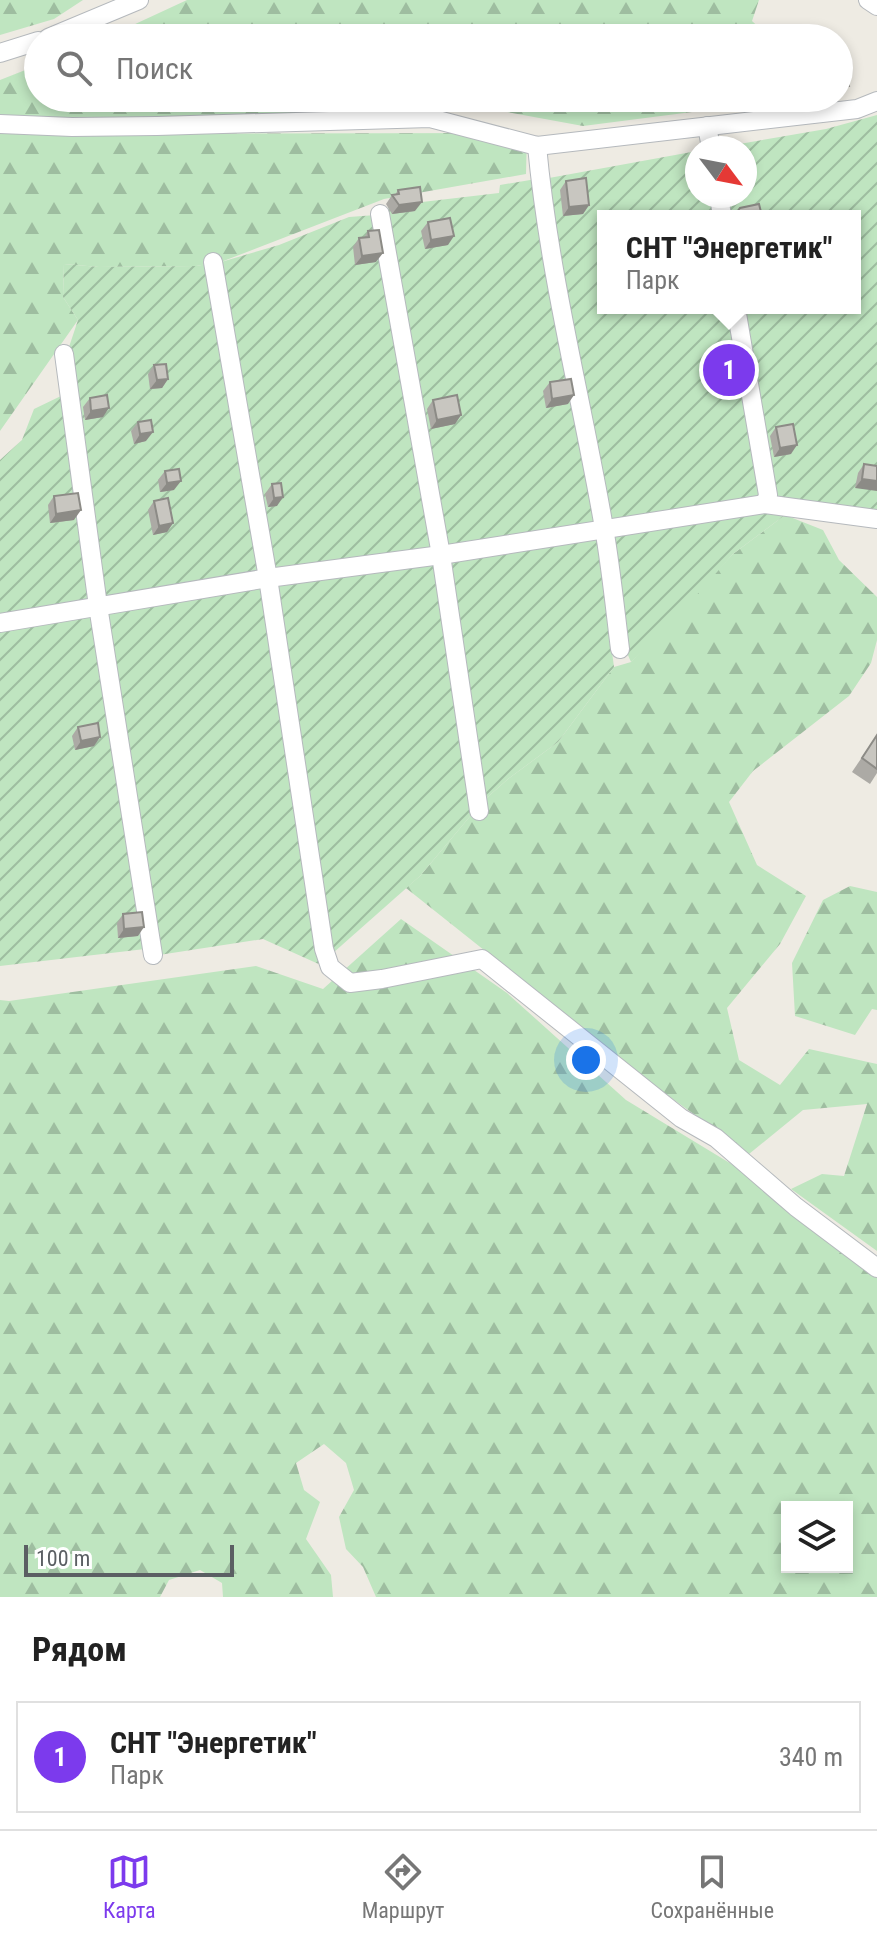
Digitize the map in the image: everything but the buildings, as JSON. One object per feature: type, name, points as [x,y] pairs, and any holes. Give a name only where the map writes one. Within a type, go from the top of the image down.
[{"type":"street","points":[[82,24],[139,0]]},
{"type":"street","points":[[868,0],[877,6]]},
{"type":"street","points":[[0,53],[24,45]]},
{"type":"street","points":[[853,109],[877,101]]},
{"type":"street","points":[[0,124],[157,126],[430,118],[537,146],[831,112]]},
{"type":"street","points":[[707,126],[709,136]]},
{"type":"street","points":[[537,146],[544,217],[557,294],[605,529],[620,649]]},
{"type":"street","points":[[380,214],[441,555],[479,811]]},
{"type":"street","points":[[213,262],[268,578],[324,949],[330,967],[350,983],[482,959],[681,1118],[716,1138],[796,1207],[877,1268]]},
{"type":"street","points":[[737,314],[768,495],[765,504]]},
{"type":"street","points":[[64,354],[98,606],[153,955]]},
{"type":"street","points":[[0,623],[268,578],[441,555],[765,504],[877,519]]},
{"type":"green space","points":[[0,0],[83,0],[54,19],[24,24],[24,28],[0,35]]},
{"type":"green space","points":[[187,0],[759,0],[752,21],[755,24],[135,24]]},
{"type":"green space","points":[[24,71],[24,112],[312,112],[155,119],[0,116],[0,80]]},
{"type":"green space","points":[[507,112],[692,112],[583,126]]},
{"type":"green space","points":[[877,115],[877,513],[767,495],[611,521],[555,245],[549,178],[685,153],[685,208],[757,208],[757,141],[826,129]]},
{"type":"green space","points":[[527,133],[526,174],[384,199],[221,262],[196,266],[99,267],[64,264],[63,297],[78,320],[0,431],[0,134]]},
{"type":"green space","points":[[536,179],[596,524],[449,547],[398,281],[388,206],[499,193],[500,185]]},
{"type":"green space","points":[[376,215],[434,550],[275,572],[221,262],[279,245],[349,217]]},
{"type":"green space","points":[[213,263],[262,576],[105,600],[68,350],[78,320],[63,297],[64,264],[99,267],[196,266]]},
{"type":"green space","points":[[61,396],[90,601],[0,617],[0,460],[22,440],[34,409]]},
{"type":"green space","points":[[763,511],[785,515],[733,554],[670,625],[631,662],[624,646],[611,534]]},
{"type":"green space","points":[[785,515],[823,530],[839,560],[877,597],[877,640],[871,663],[849,696],[753,771],[729,802],[757,865],[806,896],[780,944],[727,1008],[739,1060],[780,1085],[809,1049],[877,1064],[877,1251],[791,1189],[822,1174],[844,1176],[867,1104],[803,1110],[749,1154],[652,1084],[406,888],[420,876],[482,802],[558,742],[614,667],[631,662],[733,554]]},
{"type":"green space","points":[[597,538],[614,667],[558,742],[482,802],[449,557]]},
{"type":"green space","points":[[436,561],[472,814],[420,876],[333,953],[275,587]]},
{"type":"green space","points":[[264,586],[323,966],[263,939],[159,955],[145,949],[0,966],[0,628]]},
{"type":"green space","points":[[850,886],[877,892],[877,1010],[872,1009],[855,1035],[795,1016],[792,963],[823,900]]},
{"type":"green space","points":[[401,919],[507,993],[626,1100],[761,1182],[877,1278],[877,1597],[376,1597],[363,1567],[346,1549],[339,1517],[354,1490],[346,1463],[324,1444],[296,1463],[304,1490],[320,1502],[306,1539],[331,1575],[333,1597],[223,1597],[222,1583],[200,1570],[169,1580],[160,1597],[0,1597],[0,1000],[256,966],[323,989]]},
{"type":"place","name":"СНТ \"Энергетик\"","points":[[729,370]]}]
